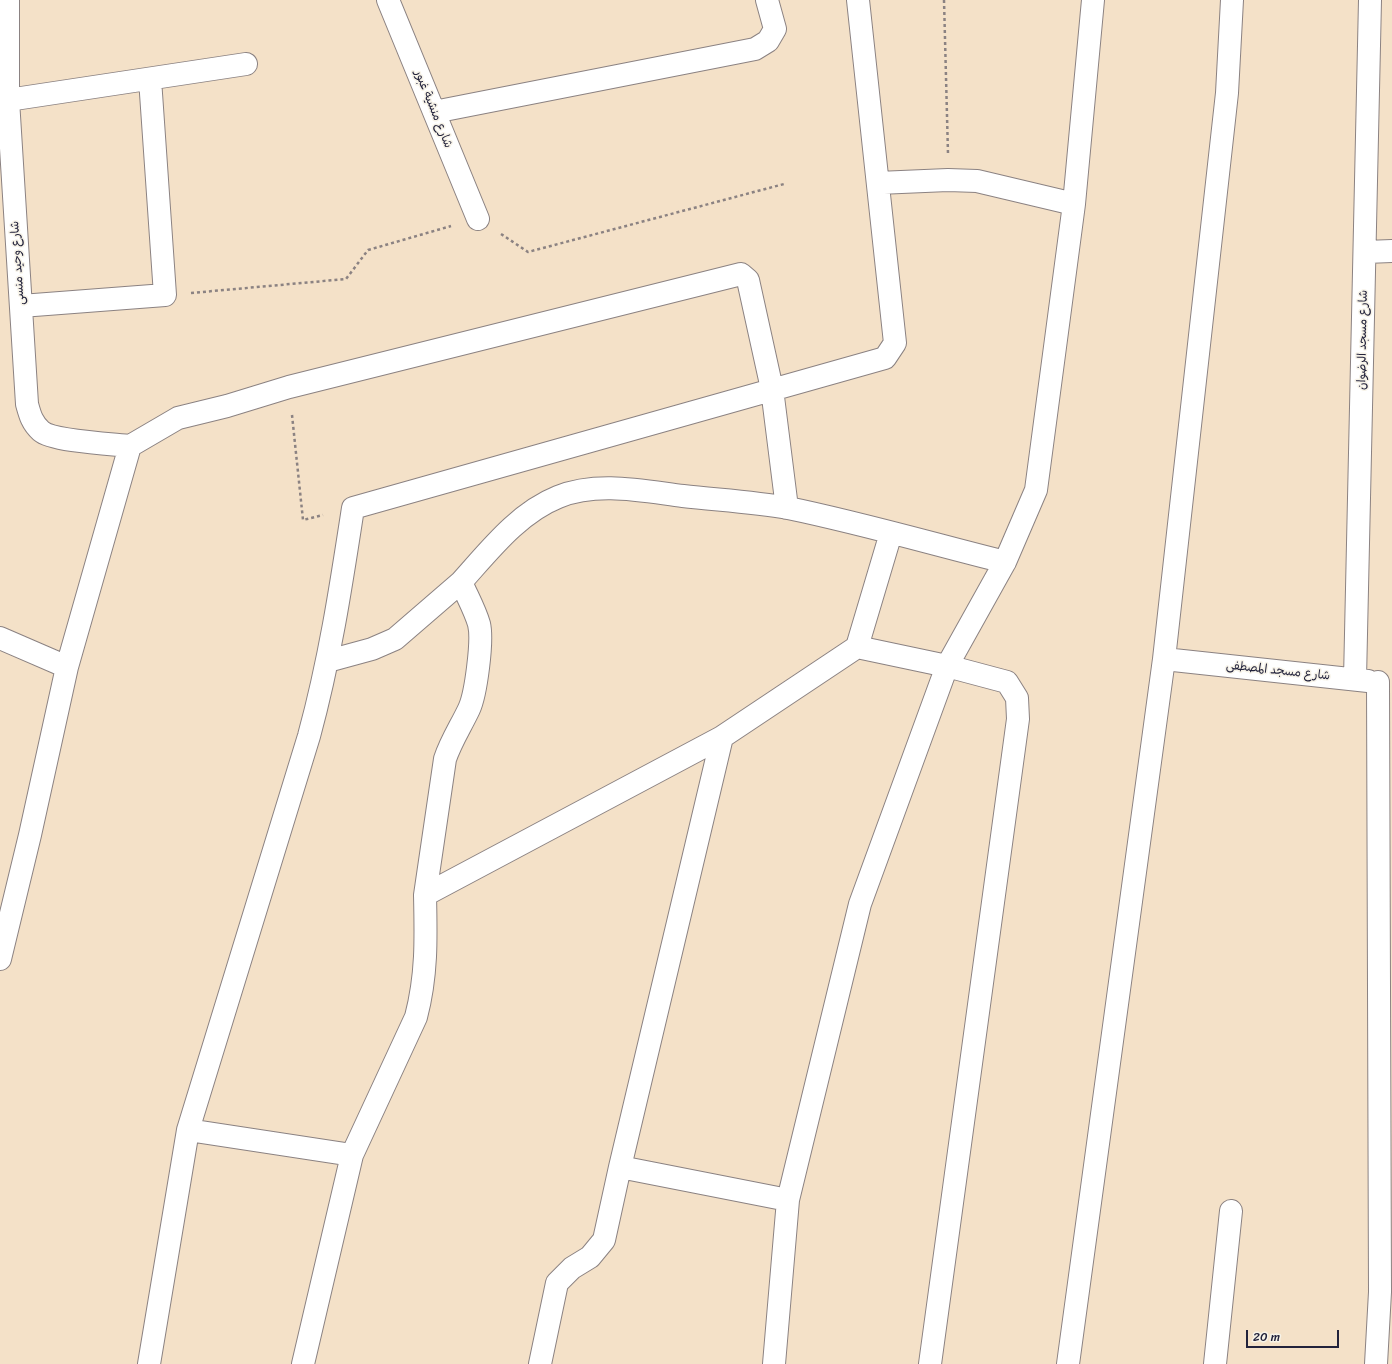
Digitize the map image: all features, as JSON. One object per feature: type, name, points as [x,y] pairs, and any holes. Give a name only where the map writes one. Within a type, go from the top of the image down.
[{"type":"street","name":"شارع وحيد منسى","points":[[8,0],[8,100],[27,404],[31,420],[42,432],[57,438],[130,446]]},
{"type":"street","name":"شارع منشية غبور","points":[[388,0],[478,219]]},
{"type":"street","points":[[434,112],[755,49],[768,42],[775,29],[767,0]]},
{"type":"street","points":[[149,1364],[188,1130],[309,736],[328,661],[353,508],[772,389],[869,364],[885,358],[894,343],[858,0]]},
{"type":"street","points":[[774,1364],[788,1200],[860,904],[947,666],[1005,562],[1036,490],[1074,204],[1093,0]]},
{"type":"street","points":[[1068,1364],[1164,659],[1226,100],[1232,0]]},
{"type":"street","name":"شارع مسجد الرضوان","points":[[1355,679],[1366,252],[1370,0]]},
{"type":"street","points":[[8,100],[246,64]]},
{"type":"street","points":[[21,306],[165,295],[150,79]]},
{"type":"street","points":[[878,183],[948,180],[977,181],[1074,204]]},
{"type":"street","points":[[1366,252],[1392,251]]},
{"type":"street","points":[[0,959],[30,835],[67,666],[130,446],[178,418],[227,406],[289,387],[741,274],[748,280],[772,389],[788,508]]},
{"type":"street","points":[[328,661],[372,649],[395,639],[461,582],[502,538],[526,516],[558,497],[588,490],[619,488],[788,508],[1005,562]]},
{"type":"street","points":[[425,895],[722,737],[856,647],[891,533]]},
{"type":"street","points":[[303,1364],[352,1155],[418,1010],[426,971],[427,947],[425,895],[445,759],[451,741],[470,708],[474,695],[481,634],[476,617],[461,582]]},
{"type":"street","points":[[0,638],[67,666]]},
{"type":"street","points":[[856,647],[947,666],[1007,682],[1017,698],[1018,719],[930,1364]]},
{"type":"street","name":"شارع مسجد المصطفى","points":[[1164,659],[1385,682]]},
{"type":"street","points":[[1376,1364],[1380,1292],[1385,682]]},
{"type":"street","points":[[540,1364],[557,1283],[572,1268],[590,1257],[604,1240],[722,737]]},
{"type":"street","points":[[188,1130],[352,1155]]},
{"type":"street","points":[[620,1167],[788,1200]]},
{"type":"street","points":[[1215,1364],[1231,1211]]},
{"type":"path","points":[[944,0],[948,180]]},
{"type":"path","points":[[165,295],[346,279],[368,250],[478,219],[528,252],[784,184]]},
{"type":"path","points":[[289,387],[303,520],[353,508]]}]
